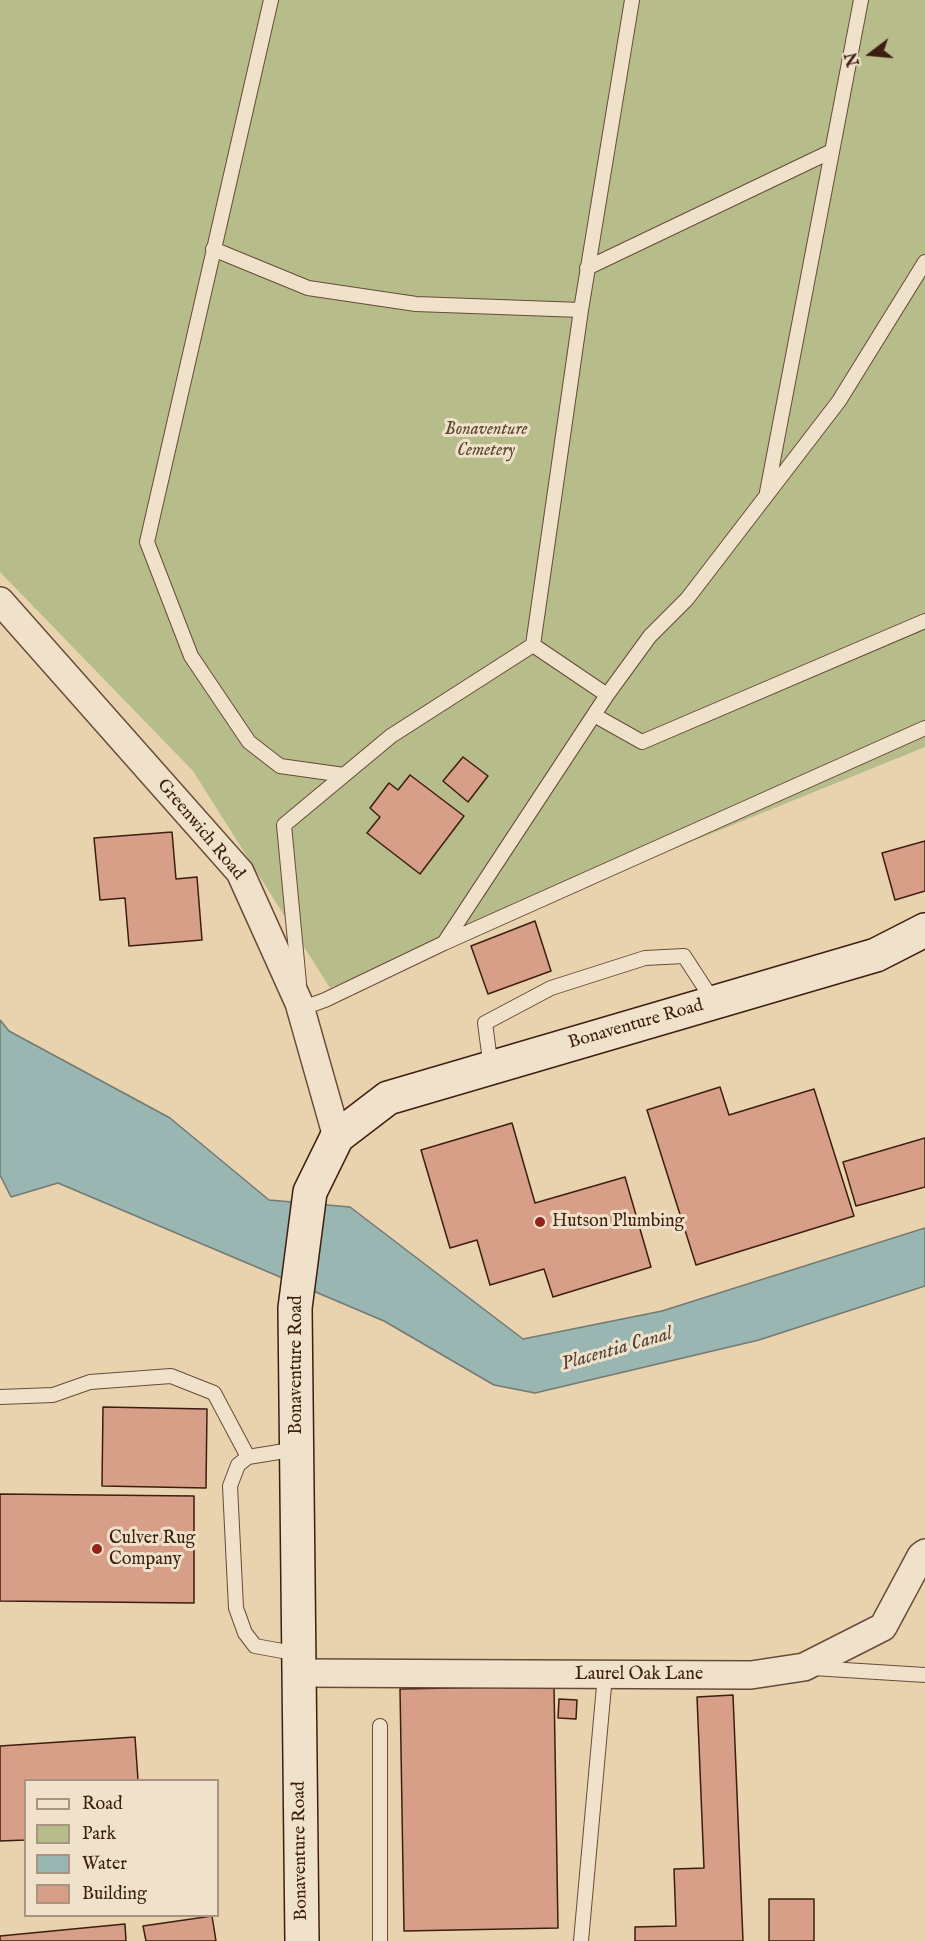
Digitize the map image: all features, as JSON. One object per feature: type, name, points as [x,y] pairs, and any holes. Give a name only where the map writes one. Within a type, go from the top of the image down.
[{"type":"street","name":"Greenwich Road","points":[[0,601],[240,872],[300,1006],[337,1137]]},
{"type":"street","name":"Bonaventure Road","points":[[302,1941],[295,1308],[310,1192],[337,1137],[388,1098],[876,955],[925,930]]},
{"type":"street","name":"Laurel Oak Lane","points":[[299,1664],[605,1675],[751,1675],[804,1667],[883,1627],[921,1556],[925,1553]]},
{"type":"lane","points":[[271,0],[147,542],[191,656],[249,742],[280,766],[344,775]]},
{"type":"lane","points":[[632,0],[580,310],[533,645],[391,736],[284,825],[300,1006],[925,728]]},
{"type":"lane","points":[[767,495],[861,0]]},
{"type":"lane","points":[[587,268],[832,151]]},
{"type":"lane","points":[[213,249],[308,288],[416,304],[580,310]]},
{"type":"lane","points":[[444,943],[607,695],[650,636],[687,599],[839,401],[925,262]]},
{"type":"lane","points":[[594,715],[642,742],[925,621]]},
{"type":"lane","points":[[533,645],[607,695]]},
{"type":"lane","points":[[491,1068],[485,1023],[551,988],[645,958],[684,956],[715,1002]]},
{"type":"lane","points":[[0,1397],[53,1395],[90,1382],[171,1376],[214,1393],[248,1457]]},
{"type":"lane","points":[[297,1449],[248,1457],[238,1465],[230,1486],[236,1608],[245,1633],[255,1646],[299,1664]]},
{"type":"lane","points":[[804,1667],[925,1675]]},
{"type":"lane","points":[[580,1941],[605,1675]]},
{"type":"lane","points":[[380,1726],[380,1941]]},
{"type":"green space","name":"Bonaventure Cemetery","points":[[0,0],[925,0],[925,747],[330,988],[193,771],[0,572]]},
{"type":"water","name":"Placentia Canal","points":[[0,1020],[9,1031],[170,1118],[269,1200],[350,1207],[523,1339],[662,1311],[925,1228],[925,1286],[759,1340],[535,1393],[494,1385],[384,1321],[58,1183],[11,1197],[0,1175]]},
{"type":"building","points":[[463,757],[488,776],[468,802],[443,781]]},
{"type":"building","points":[[410,775],[464,816],[420,874],[367,833],[380,817],[370,808],[389,783],[398,790]]},
{"type":"building","points":[[172,832],[176,879],[197,877],[202,940],[129,946],[125,898],[100,900],[94,838]]},
{"type":"building","points":[[925,841],[925,891],[895,900],[882,853]]},
{"type":"building","points":[[535,921],[551,971],[488,994],[471,946]]},
{"type":"building","points":[[720,1087],[729,1115],[814,1089],[854,1216],[696,1265],[647,1110]]},
{"type":"building","name":"Hutson Plumbing","points":[[512,1123],[535,1203],[625,1177],[651,1267],[553,1297],[544,1269],[490,1285],[477,1240],[450,1248],[421,1150]]},
{"type":"building","points":[[925,1138],[925,1187],[856,1206],[843,1162]]},
{"type":"building","points":[[103,1407],[207,1409],[206,1488],[102,1486]]},
{"type":"building","name":"Culver Rug Company","points":[[0,1494],[194,1496],[194,1603],[0,1601]]},
{"type":"building","points":[[554,1686],[558,1928],[404,1931],[400,1689]]},
{"type":"building","points":[[733,1695],[743,1941],[635,1941],[635,1927],[676,1926],[674,1869],[704,1868],[697,1697]]},
{"type":"building","points":[[559,1699],[577,1700],[576,1719],[558,1718]]},
{"type":"building","points":[[135,1737],[138,1779],[24,1779],[24,1840],[0,1841],[0,1746]]},
{"type":"building","points":[[769,1899],[814,1899],[814,1941],[769,1941]]},
{"type":"building","points":[[212,1917],[216,1941],[146,1941],[143,1926]]},
{"type":"building","points":[[125,1924],[126,1941],[0,1941],[0,1936]]},
{"type":"place","name":"Hutson Plumbing","points":[[540,1222]]},
{"type":"place","name":"Culver Rug Company","points":[[97,1549]]}]
